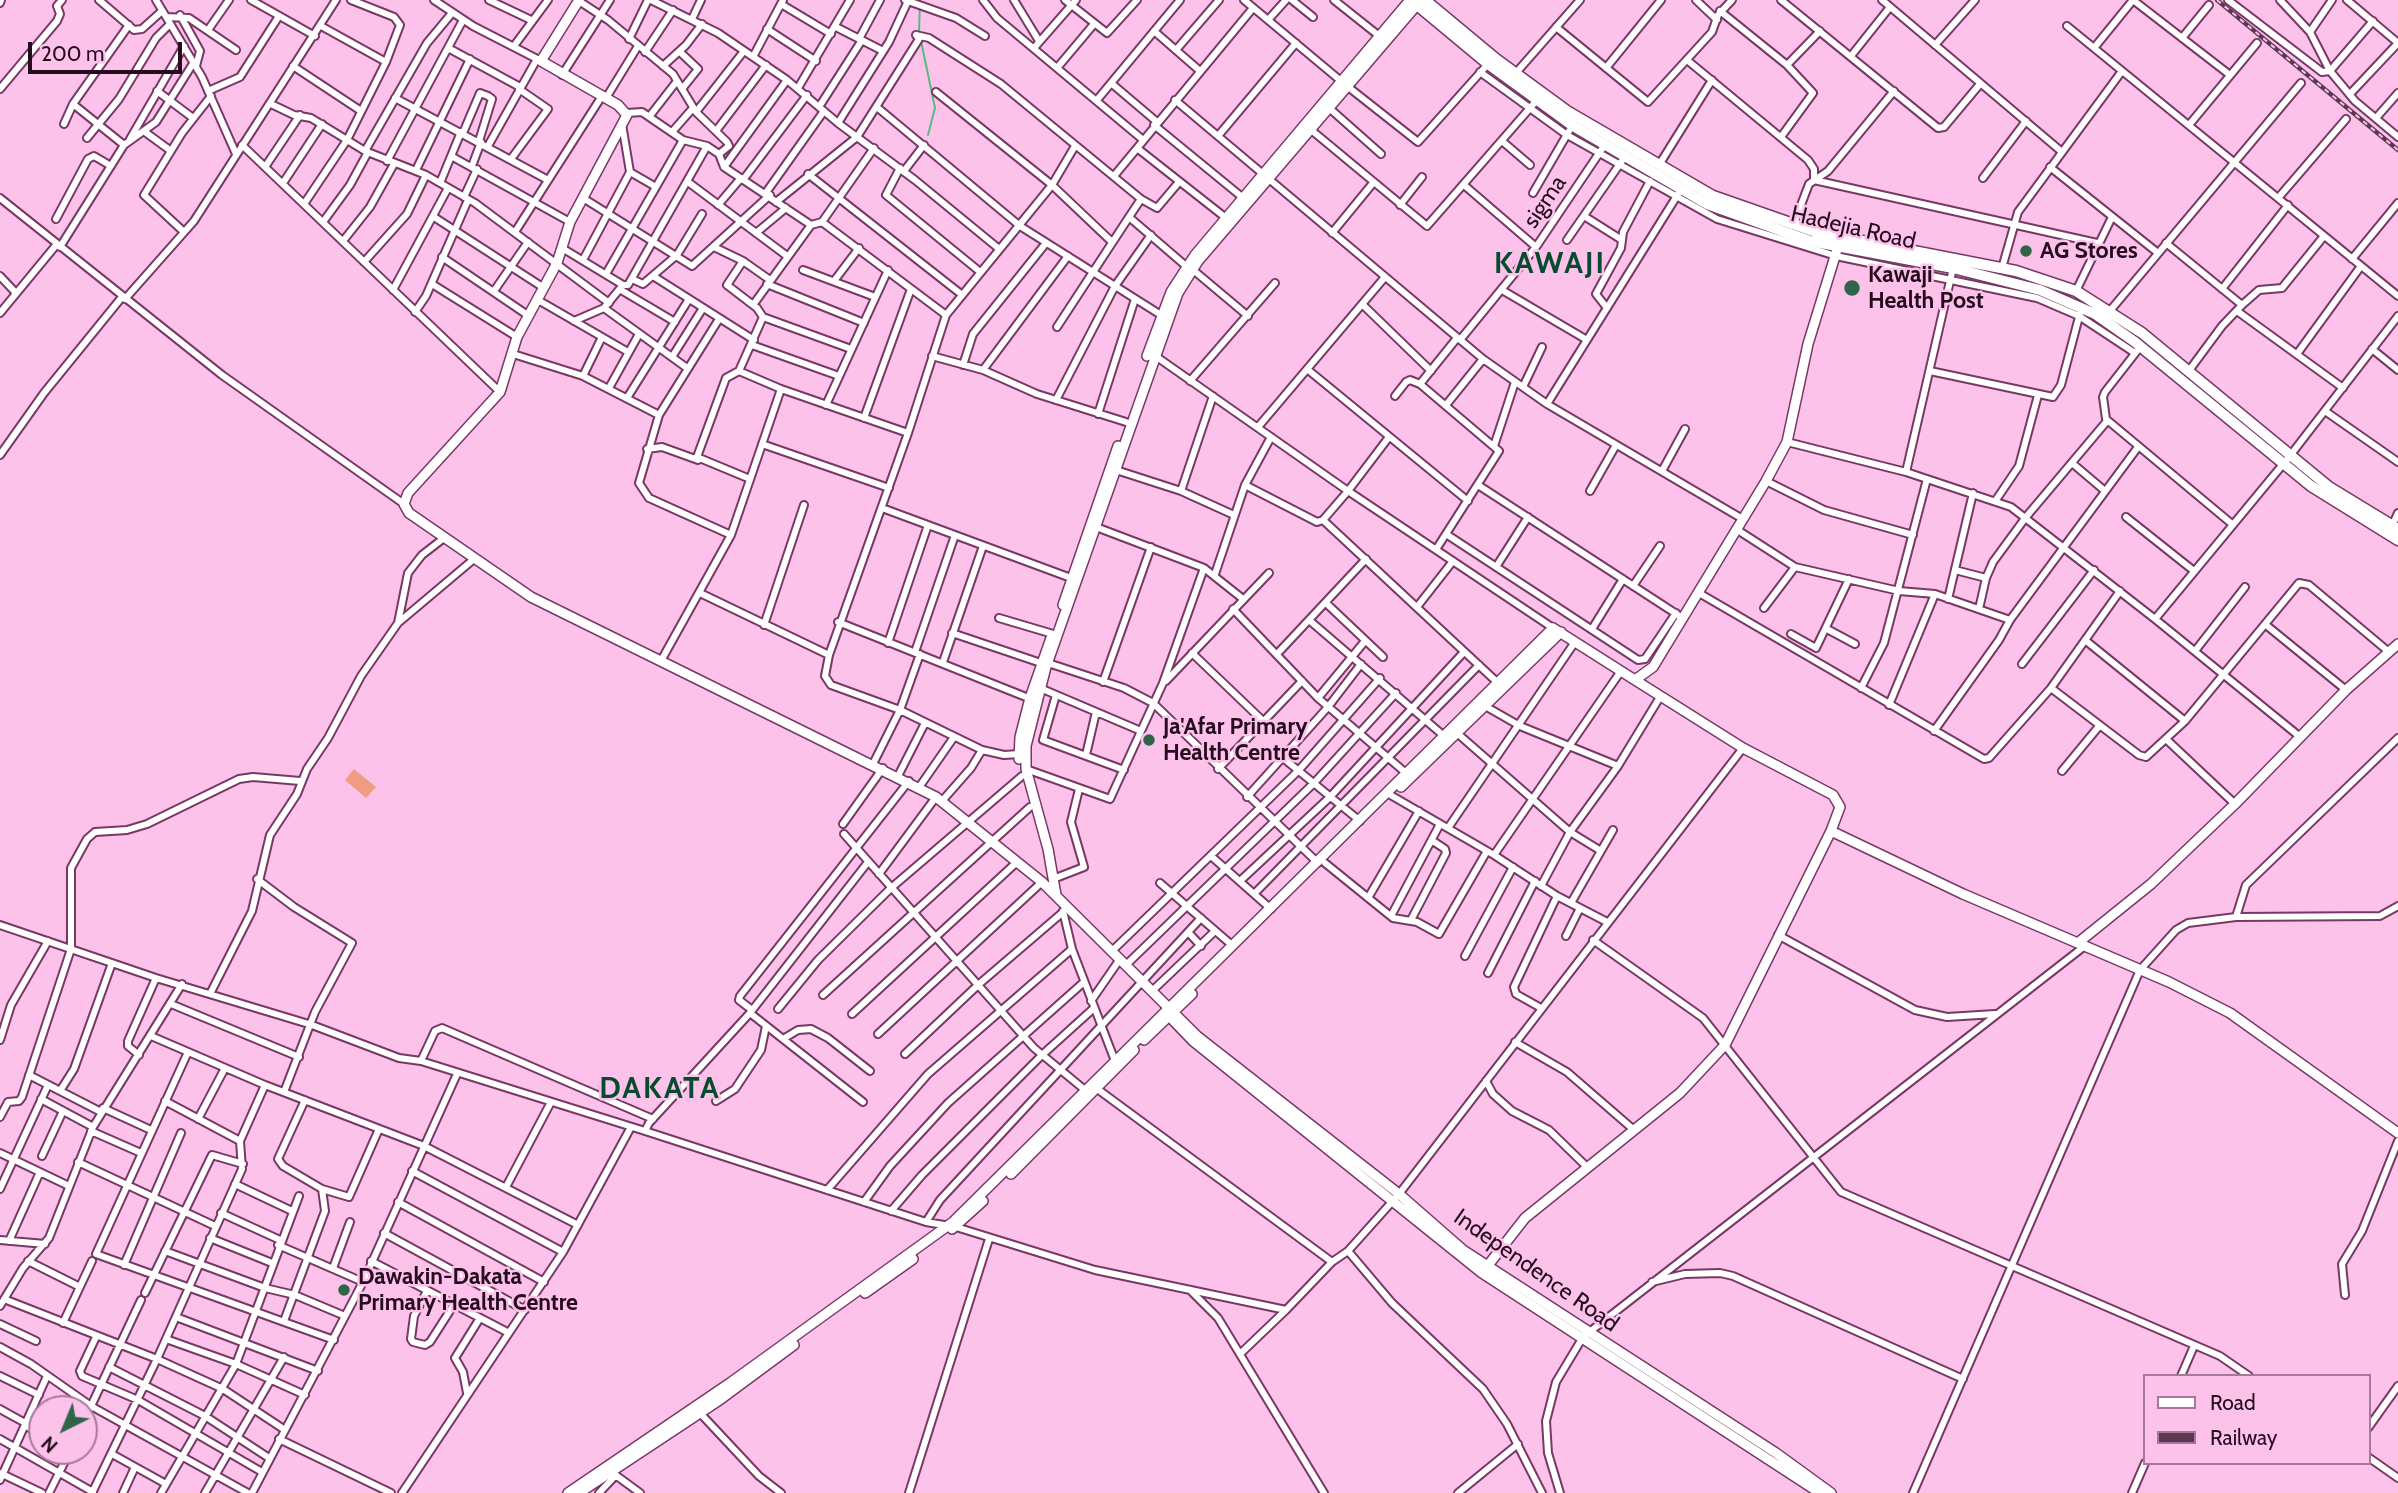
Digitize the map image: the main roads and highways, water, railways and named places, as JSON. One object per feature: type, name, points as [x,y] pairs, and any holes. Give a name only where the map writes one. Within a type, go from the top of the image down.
[{"type":"main road","name":"Hadejia Road","points":[[1417,1],[1436,4],[1515,74],[1588,125],[1677,194],[1838,252],[2040,290],[2137,347],[2286,461],[2395,528]]},
{"type":"main road","name":"Hadejia Road","points":[[1417,1],[1488,64],[1537,100],[1570,130],[1622,161],[1793,226],[2002,268],[2076,291],[2142,332],[2342,508],[2398,540]]},
{"type":"main road","points":[[2137,347],[2142,332]]},
{"type":"waterway","points":[[919,32],[920,0]]},
{"type":"waterway","points":[[921,41],[935,108],[928,135]]},
{"type":"railway","points":[[2217,0],[2398,150]]},
{"type":"place","name":"AG Stores","points":[[2026,251]]},
{"type":"place","name":"Kawaji Health Post","points":[[1852,288]]},
{"type":"place","name":"Ja'Afar Primary Health Centre","points":[[1149,740]]},
{"type":"place","name":"Dawakin-Dakata Primary Health Centre","points":[[344,1290]]},
{"type":"district","name":"KAWAJI","points":[[1550,264]]},
{"type":"district","name":"DAKATA","points":[[660,1089]]}]
